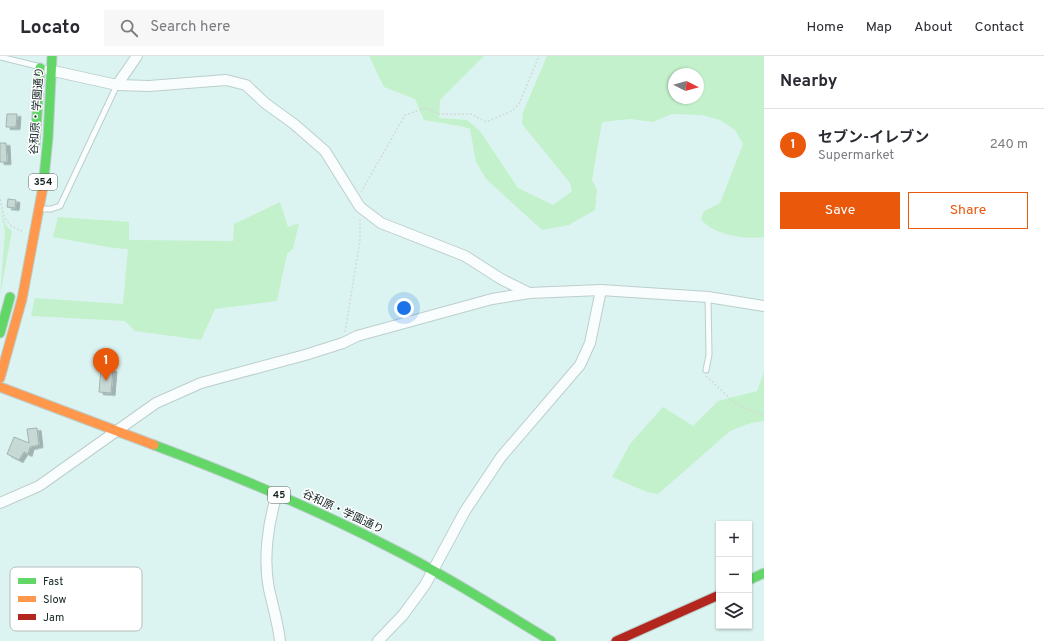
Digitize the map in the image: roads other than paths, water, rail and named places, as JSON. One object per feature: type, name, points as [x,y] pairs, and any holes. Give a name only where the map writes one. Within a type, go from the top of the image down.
[{"type":"main road","name":"谷和原・学園通り","points":[[34,155],[40,56]]},
{"type":"main road","name":"谷和原・学園通り","points":[[0,378],[24,291],[40,208],[48,139],[52,56]]},
{"type":"main road","points":[[0,333],[12,289]]},
{"type":"main road","name":"谷和原・学園通り","points":[[0,387],[202,462],[277,494],[390,547],[551,641]]},
{"type":"main road","points":[[752,578],[764,572]]},
{"type":"main road","points":[[616,641],[716,596]]},
{"type":"street","points":[[117,85],[137,56]]},
{"type":"street","points":[[40,68],[117,85],[149,86],[226,80],[246,85],[265,103],[294,124],[325,151],[358,204],[381,223],[465,256],[501,279],[529,293]]},
{"type":"street","points":[[378,641],[403,615],[425,585],[465,511],[501,457],[580,365],[590,344],[600,290]]},
{"type":"street","points":[[0,503],[40,486],[141,412],[156,403],[196,385],[343,343],[357,336],[478,303],[529,293],[600,290],[708,297],[764,306]]},
{"type":"street","points":[[277,494],[268,537],[267,563],[269,588],[276,613],[280,641]]},
{"type":"lane","points":[[0,57],[40,68]]},
{"type":"lane","points":[[40,208],[51,209],[60,206],[117,85]]},
{"type":"lane","points":[[706,370],[709,355],[708,297]]},
{"type":"place","name":"セブン-イレブン","points":[[106,381]]}]
